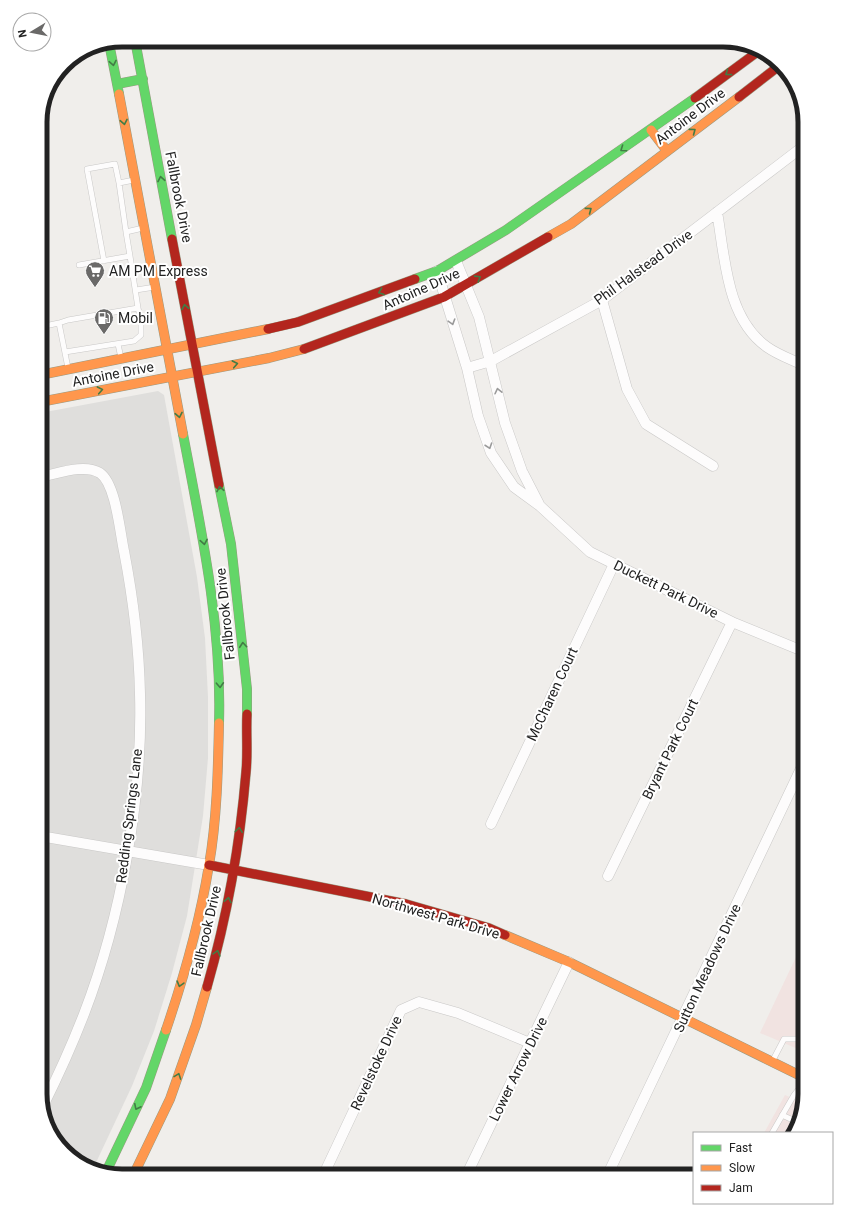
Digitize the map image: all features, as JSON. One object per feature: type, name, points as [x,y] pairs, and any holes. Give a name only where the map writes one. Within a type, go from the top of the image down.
[{"type":"main road","name":"Fallbrook Drive","points":[[136,1169],[170,1099],[196,1025],[219,944],[234,869],[246,771],[247,689],[231,544],[192,345],[137,47]]},
{"type":"main road","name":"Fallbrook Drive","points":[[108,1168],[146,1088],[171,1015],[193,936],[209,864],[218,770],[220,688],[214,616],[204,546],[110,48]]},
{"type":"main road","name":"Antoine Drive","points":[[47,374],[192,345],[298,322],[437,271],[506,230],[651,130],[754,54]]},
{"type":"main road","name":"Antoine Drive","points":[[47,401],[269,358],[317,345],[444,297],[571,224],[776,69]]},
{"type":"main road","points":[[117,84],[143,79]]},
{"type":"main road","points":[[651,130],[667,151]]},
{"type":"main road","name":"Northwest Park Drive","points":[[209,864],[406,904],[489,928],[569,962],[684,1017],[772,1061],[798,1076]]},
{"type":"street","name":"Phil Halstead Drive","points":[[467,368],[491,361],[602,300],[798,150]]},
{"type":"street","points":[[717,212],[731,288],[744,324],[766,347],[798,363]]},
{"type":"street","name":"Duckett Park Drive","points":[[456,261],[479,317],[505,423],[522,471],[540,506]]},
{"type":"street","name":"Duckett Park Drive","points":[[437,271],[467,368],[478,416],[491,453],[514,487],[540,506],[590,552],[732,622],[798,649]]},
{"type":"street","points":[[602,300],[627,389],[646,424],[713,466]]},
{"type":"street","name":"Redding Springs Lane","points":[[47,476],[84,469],[99,473],[109,487],[122,538],[135,622],[140,694],[136,790],[128,850],[112,926],[96,979],[70,1048],[47,1097]]},
{"type":"street","name":"McCharen Court","points":[[491,824],[614,564]]},
{"type":"street","name":"Bryant Park Court","points":[[608,876],[732,622]]},
{"type":"street","name":"Sutton Meadows Drive","points":[[610,1169],[798,775]]},
{"type":"street","name":"Northwest Park Drive","points":[[47,837],[209,864]]},
{"type":"street","name":"Lower Arrow Drive","points":[[469,1169],[569,962]]},
{"type":"street","name":"Revelstoke Drive","points":[[326,1169],[401,1010],[419,1002],[458,1013],[530,1043]]},
{"type":"lane","points":[[65,352],[134,341],[141,336],[141,320],[115,164],[87,170],[104,261]]},
{"type":"lane","points":[[119,183],[135,179]]},
{"type":"lane","points":[[126,232],[145,228]]},
{"type":"lane","points":[[79,266],[130,256]]},
{"type":"lane","points":[[136,290],[156,287]]},
{"type":"lane","points":[[47,325],[138,308]]},
{"type":"lane","points":[[59,323],[68,369]]},
{"type":"lane","points":[[118,344],[121,358]]},
{"type":"lane","points":[[772,1061],[784,1039],[798,1039]]},
{"type":"lane","points":[[773,1132],[798,1090]]},
{"type":"lane","points":[[782,1115],[793,1120]]},
{"type":"shaded area","points":[[158,391],[164,395],[197,577],[205,638],[208,697],[208,758],[203,816],[187,916],[172,973],[154,1031],[132,1086],[95,1164],[76,1153],[63,1140],[53,1123],[47,1094],[47,412]]},
{"type":"shaded area","points":[[798,953],[798,1049],[760,1033]]},
{"type":"shaded area","points":[[785,1095],[797,1100],[792,1123],[787,1132],[765,1132]]},
{"type":"traffic: fast","points":[[136,47],[172,239]]},
{"type":"traffic: fast","points":[[110,48],[119,94]]},
{"type":"traffic: fast","points":[[117,84],[143,79]]},
{"type":"traffic: fast","points":[[415,279],[437,271],[506,230],[695,98]]},
{"type":"traffic: fast","points":[[183,434],[203,541],[214,614],[219,686],[219,723]]},
{"type":"traffic: fast","points":[[219,485],[231,544],[247,689],[247,714]]},
{"type":"traffic: fast","points":[[108,1168],[146,1088],[166,1030]]},
{"type":"traffic: slow","points":[[119,94],[183,434]]},
{"type":"traffic: slow","points":[[548,237],[571,224],[739,97]]},
{"type":"traffic: slow","points":[[651,130],[667,151]]},
{"type":"traffic: slow","points":[[47,374],[268,329]]},
{"type":"traffic: slow","points":[[47,401],[269,358],[304,349]]},
{"type":"traffic: slow","points":[[166,1030],[191,949],[201,907],[212,848],[218,776],[219,723]]},
{"type":"traffic: slow","points":[[505,935],[569,962],[798,1075]]},
{"type":"traffic: slow","points":[[136,1169],[170,1099],[196,1025],[207,987]]},
{"type":"traffic: jam","points":[[695,98],[754,54]]},
{"type":"traffic: jam","points":[[739,97],[776,69]]},
{"type":"traffic: jam","points":[[304,349],[444,297],[548,237]]},
{"type":"traffic: jam","points":[[172,239],[219,485]]},
{"type":"traffic: jam","points":[[268,329],[298,322],[415,279]]},
{"type":"traffic: jam","points":[[207,987],[227,907],[240,827],[247,765],[247,714]]},
{"type":"traffic: jam","points":[[209,865],[406,904],[489,928],[505,935]]},
{"type":"place","name":"AM PM Express","points":[[95,288]]},
{"type":"place","name":"Mobil","points":[[104,335]]}]
